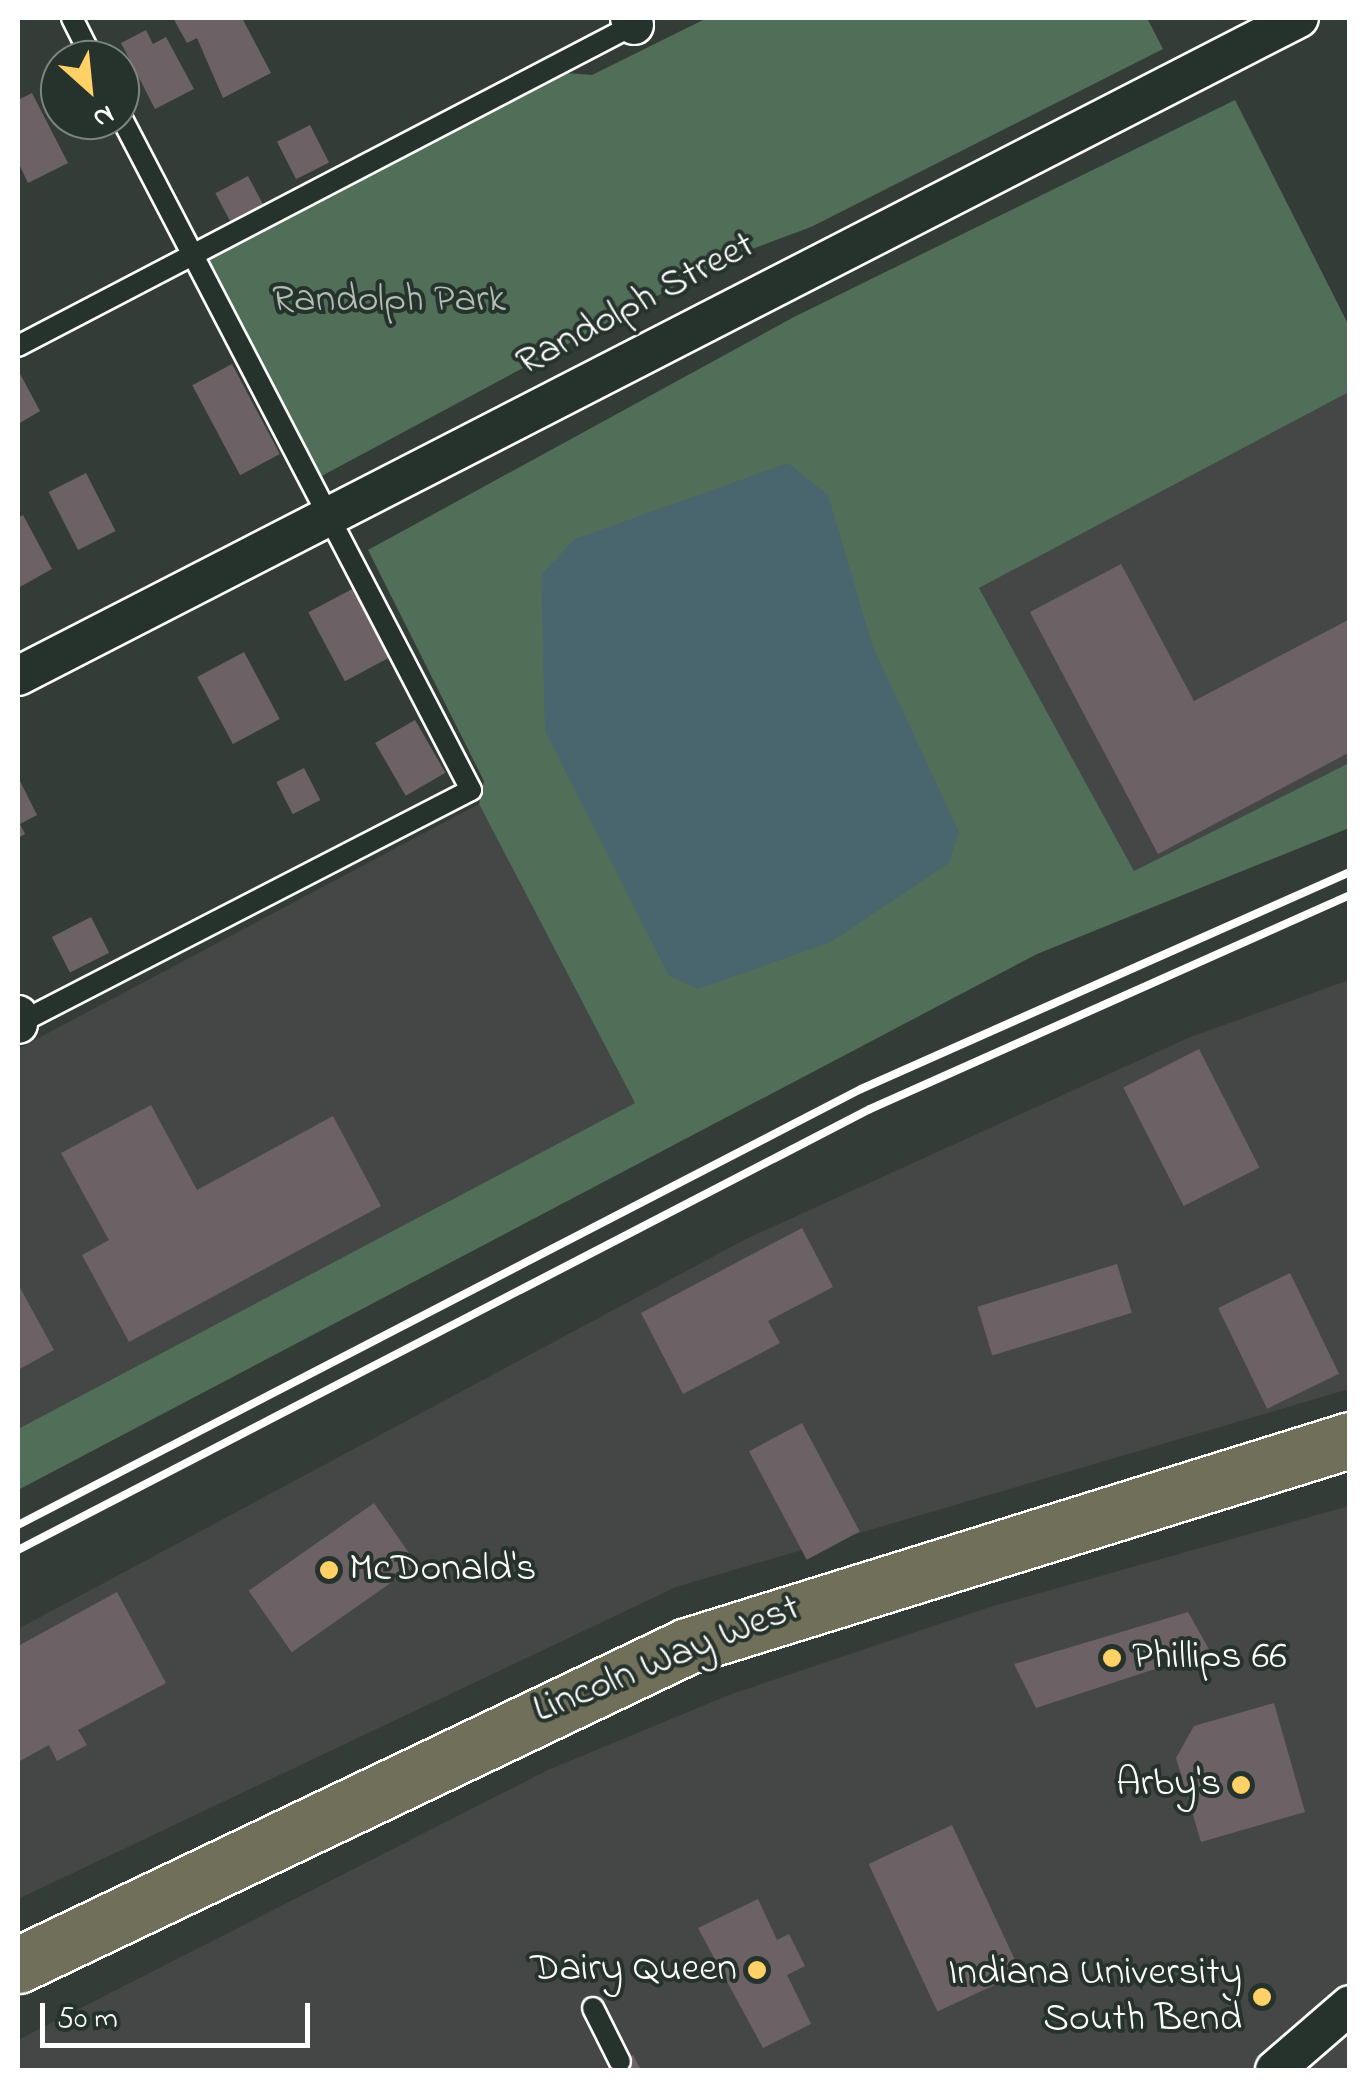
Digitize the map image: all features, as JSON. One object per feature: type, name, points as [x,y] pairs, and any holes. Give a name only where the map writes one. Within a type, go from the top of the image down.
[{"type":"main road","name":"Lincoln Way West","points":[[18,1964],[687,1646],[1350,1440]]},
{"type":"street","name":"Randolph Street","points":[[18,676],[1299,18]]},
{"type":"street","points":[[1276,2070],[1350,2006]]},
{"type":"lane","points":[[18,346],[638,20]]},
{"type":"lane","points":[[19,1020],[471,790],[132,140]]},
{"type":"lane","points":[[593,2008],[620,2062]]},
{"type":"shaded area","points":[[1349,392],[1349,763],[1134,871],[979,588]]},
{"type":"shaded area","points":[[479,804],[635,1103],[18,1429],[18,1049]]},
{"type":"shaded area","points":[[1349,980],[1349,1389],[676,1587],[18,1899],[18,1629],[746,1239],[1188,1038]]},
{"type":"shaded area","points":[[1349,1506],[1349,2070],[18,2070],[18,2040],[548,1770],[729,1695],[990,1607]]},
{"type":"green space","name":"Randolph Park","points":[[707,18],[1147,18],[1163,49],[811,227],[728,258],[316,479],[202,259],[566,73],[592,75]]},
{"type":"green space","points":[[1235,100],[1349,326],[1349,392],[979,588],[1134,871],[1349,763],[1349,828],[1037,954],[18,1490],[18,1429],[635,1103],[479,804],[484,781],[368,550],[794,317]]},
{"type":"water","points":[[788,463],[828,495],[873,647],[959,832],[949,863],[831,942],[698,989],[669,976],[545,731],[541,575],[575,539]]},
{"type":"building","points":[[173,18],[242,18],[271,73],[223,98],[197,38],[187,43]]},
{"type":"building","points":[[146,30],[153,44],[166,37],[194,89],[155,109],[140,80],[140,40],[127,40]]},
{"type":"building","points":[[32,93],[40,109],[40,140],[56,140],[68,163],[28,183],[18,162],[18,100]]},
{"type":"building","points":[[310,125],[329,162],[296,179],[277,142]]},
{"type":"building","points":[[248,176],[263,204],[230,222],[215,193]]},
{"type":"building","points":[[232,364],[280,454],[240,475],[192,385]]},
{"type":"building","points":[[18,370],[40,411],[18,424]]},
{"type":"building","points":[[86,473],[116,531],[78,550],[49,492]]},
{"type":"building","points":[[23,515],[52,569],[18,588],[18,518]]},
{"type":"building","points":[[1121,564],[1194,701],[1350,619],[1350,752],[1158,854],[1030,612]]},
{"type":"building","points":[[356,587],[393,656],[345,681],[308,612]]},
{"type":"building","points":[[244,652],[280,719],[233,744],[197,677]]},
{"type":"building","points":[[415,720],[446,773],[406,796],[375,743]]},
{"type":"building","points":[[304,768],[320,800],[293,814],[276,782]]},
{"type":"building","points":[[18,777],[37,815],[20,824],[25,834],[18,838]]},
{"type":"building","points":[[91,917],[109,953],[70,973],[52,937]]},
{"type":"building","points":[[1199,1049],[1259,1168],[1184,1206],[1123,1088]]},
{"type":"building","points":[[151,1105],[197,1190],[333,1116],[381,1206],[129,1342],[82,1255],[109,1240],[61,1153]]},
{"type":"building","points":[[802,1228],[833,1287],[768,1321],[780,1343],[683,1394],[641,1313]]},
{"type":"building","points":[[1117,1264],[1132,1313],[992,1355],[977,1307]]},
{"type":"building","points":[[1290,1273],[1339,1374],[1267,1409],[1218,1308]]},
{"type":"building","points":[[18,1284],[54,1350],[18,1370]]},
{"type":"building","points":[[802,1423],[860,1532],[807,1560],[749,1451]]},
{"type":"building","name":"McDonald's","points":[[374,1503],[417,1564],[292,1652],[249,1591]]},
{"type":"building","points":[[117,1592],[166,1683],[78,1730],[87,1745],[57,1761],[49,1745],[18,1762],[18,1646]]},
{"type":"building","name":"Phillips 66","points":[[1188,1612],[1210,1651],[1036,1708],[1014,1664]]},
{"type":"building","name":"Arby's","points":[[1274,1703],[1305,1812],[1201,1842],[1176,1758],[1194,1726]]},
{"type":"building","points":[[952,1825],[1021,1973],[938,2012],[869,1864]]},
{"type":"building","name":"Dairy Queen","points":[[758,1899],[777,1940],[789,1934],[805,1966],[787,1975],[811,2024],[763,2048],[698,1928]]},
{"type":"building","points":[[633,2055],[641,2070],[603,2070]]},
{"type":"railway","points":[[18,1525],[861,1089],[1350,872]]},
{"type":"railway","points":[[18,1550],[870,1109],[1350,895]]},
{"type":"place","name":"McDonald's","points":[[329,1570]]},
{"type":"place","name":"Phillips 66","points":[[1112,1658]]},
{"type":"place","name":"Arby's","points":[[1241,1785]]},
{"type":"place","name":"Dairy Queen","points":[[757,1970]]},
{"type":"place","name":"Indiana University South Bend","points":[[1262,1997]]}]
